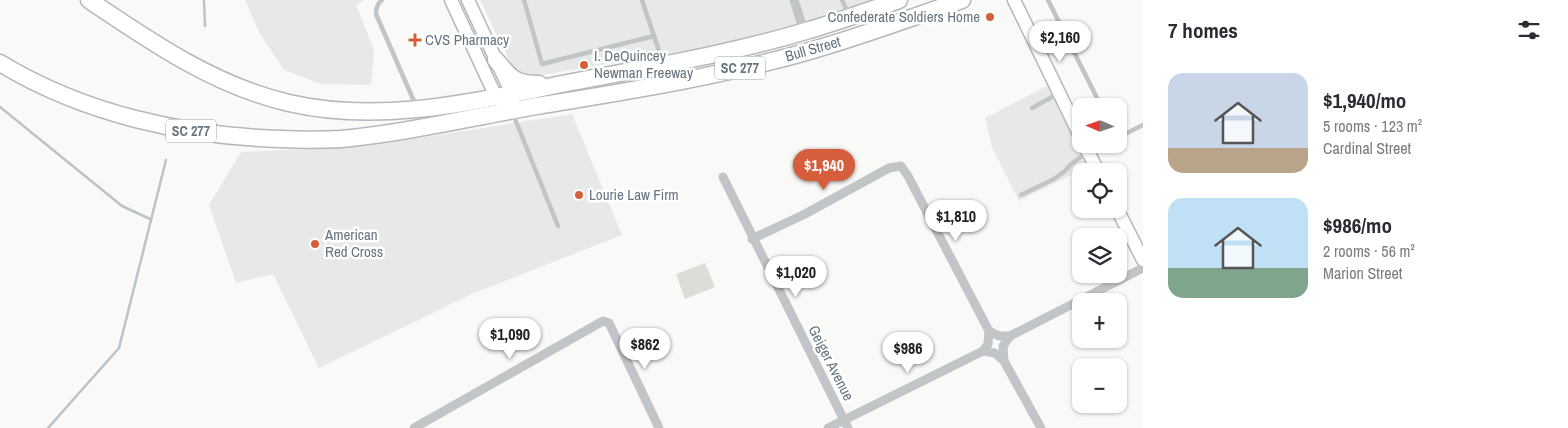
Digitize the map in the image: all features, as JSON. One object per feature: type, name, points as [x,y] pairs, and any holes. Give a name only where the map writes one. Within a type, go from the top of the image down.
[{"type":"highway","name":"SC 277","points":[[90,0],[155,44],[229,83],[290,103],[339,110],[378,112],[418,110],[496,97]]},
{"type":"highway","name":"Bull Street","points":[[512,102],[558,85],[724,52],[804,31],[899,0]]},
{"type":"highway","name":"Bull Street","points":[[496,97],[512,102],[628,90],[732,70],[807,52],[962,0]]},
{"type":"highway","points":[[496,60],[518,82],[558,85]]},
{"type":"highway","name":"SC 277","points":[[0,63],[58,94],[138,120],[228,136],[302,140],[337,139],[393,132],[512,102]]},
{"type":"street","points":[[451,0],[496,97]]},
{"type":"street","points":[[468,0],[496,60],[512,102]]},
{"type":"street","points":[[794,0],[804,31]]},
{"type":"street","points":[[1014,0],[1072,120]]},
{"type":"street","points":[[752,238],[806,214],[889,168],[901,166],[908,176],[989,332],[988,344],[983,350],[846,424],[828,428]]},
{"type":"street","name":"Geiger Avenue","points":[[723,177],[846,424]]},
{"type":"street","points":[[1122,218],[1143,260]]},
{"type":"street","points":[[989,332],[999,336],[1010,336],[1143,268]]},
{"type":"street","points":[[414,428],[603,321],[608,323],[660,428]]},
{"type":"street","points":[[1004,361],[1004,346],[1010,336]]},
{"type":"street","points":[[983,350],[995,353],[1004,361],[1041,428]]},
{"type":"lane","points":[[382,0],[378,2],[376,14],[418,110]]},
{"type":"lane","points":[[524,0],[542,64],[654,36]]},
{"type":"lane","points":[[642,0],[664,64]]},
{"type":"lane","points":[[842,0],[849,17]]},
{"type":"lane","points":[[1048,0],[1097,98]]},
{"type":"lane","points":[[1037,49],[1066,34]]},
{"type":"lane","points":[[1032,108],[1059,93]]},
{"type":"lane","points":[[512,102],[558,226]]},
{"type":"lane","points":[[1128,132],[1143,125]]},
{"type":"lane","points":[[1021,195],[1054,179],[1065,171],[1081,153]]},
{"type":"shaded area","points":[[245,0],[364,0],[356,5],[374,50],[371,85],[321,84],[284,70],[260,34]]},
{"type":"shaded area","points":[[480,0],[872,0],[788,28],[713,46],[518,79]]},
{"type":"shaded area","points":[[1049,85],[1072,132],[1072,153],[1083,153],[1088,163],[1072,163],[1072,174],[1019,201],[992,147],[985,118]]},
{"type":"shaded area","points":[[572,114],[622,235],[474,293],[319,368],[273,274],[236,283],[209,205],[241,152],[368,146]]},
{"type":"shaded area","points":[[705,263],[715,287],[685,299],[676,274]]},
{"type":"waterway","points":[[204,0],[205,26]]},
{"type":"waterway","points":[[0,107],[122,206],[150,219]]},
{"type":"waterway","points":[[48,428],[119,348],[166,160]]},
{"type":"place","name":"Confederate Soldiers Home","points":[[990,17]]},
{"type":"place","name":"CVS Pharmacy","points":[[415,40]]},
{"type":"place","name":"I. DeQuincey Newman Freeway","points":[[584,65]]},
{"type":"place","name":"Lourie Law Firm","points":[[579,195]]},
{"type":"place","name":"American Red Cross","points":[[315,244]]}]
